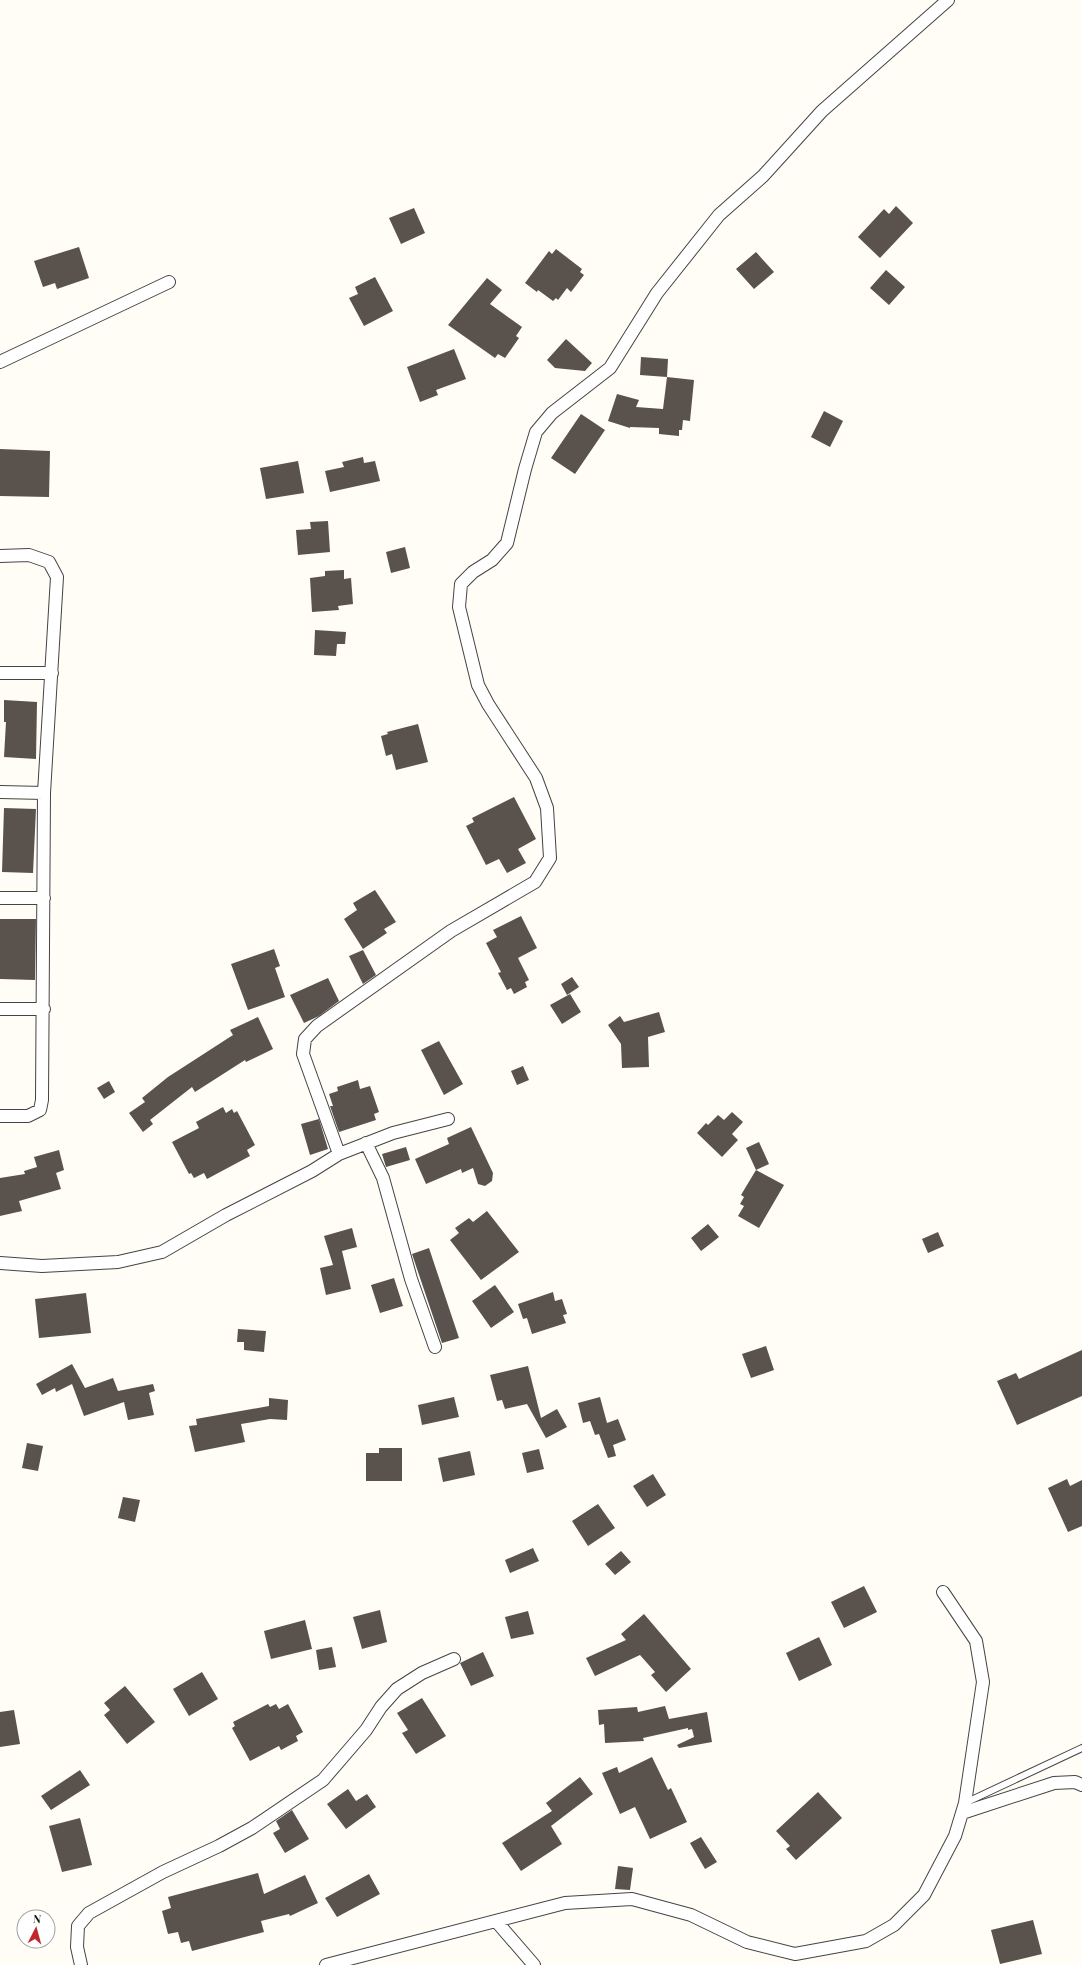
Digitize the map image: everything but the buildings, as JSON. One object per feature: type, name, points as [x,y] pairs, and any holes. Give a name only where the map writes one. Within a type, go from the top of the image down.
[{"type":"street","points":[[339,1154],[303,1054],[305,1039],[317,1026],[451,931],[535,882],[550,858],[547,808],[536,778],[488,704],[478,685],[459,607],[461,584],[473,572],[492,560],[507,543],[525,469],[536,432],[552,413],[610,368],[657,293],[719,215],[763,176],[822,111],[948,0]]},
{"type":"street","points":[[0,362],[170,282]]},
{"type":"street","points":[[0,556],[29,555],[49,562],[57,578],[44,793],[43,1087],[40,1110],[28,1116],[0,1116]]},
{"type":"street","points":[[0,673],[52,673]]},
{"type":"street","points":[[0,792],[44,793]]},
{"type":"street","points":[[0,898],[44,898]]},
{"type":"street","points":[[0,1009],[44,1010]]},
{"type":"street","points":[[0,1263],[42,1266],[118,1262],[162,1252],[226,1215],[312,1171],[339,1154],[366,1143],[448,1119]]},
{"type":"street","points":[[366,1143],[383,1178],[406,1264],[435,1347]]},
{"type":"street","points":[[326,1965],[565,1903],[632,1899],[691,1915],[747,1942],[796,1960],[866,1941],[894,1925],[924,1895],[955,1836],[964,1808],[983,1682],[976,1642],[943,1592]]},
{"type":"street","points":[[81,1965],[77,1947],[78,1926],[89,1913],[163,1872],[220,1846],[252,1828],[323,1780],[362,1736],[380,1707],[397,1689],[422,1673],[454,1659]]},
{"type":"street","points":[[964,1808],[1054,1783],[1075,1782],[1082,1785]]},
{"type":"street","points":[[496,1921],[534,1965]]},
{"type":"lane","points":[[964,1808],[1082,1748]]}]
